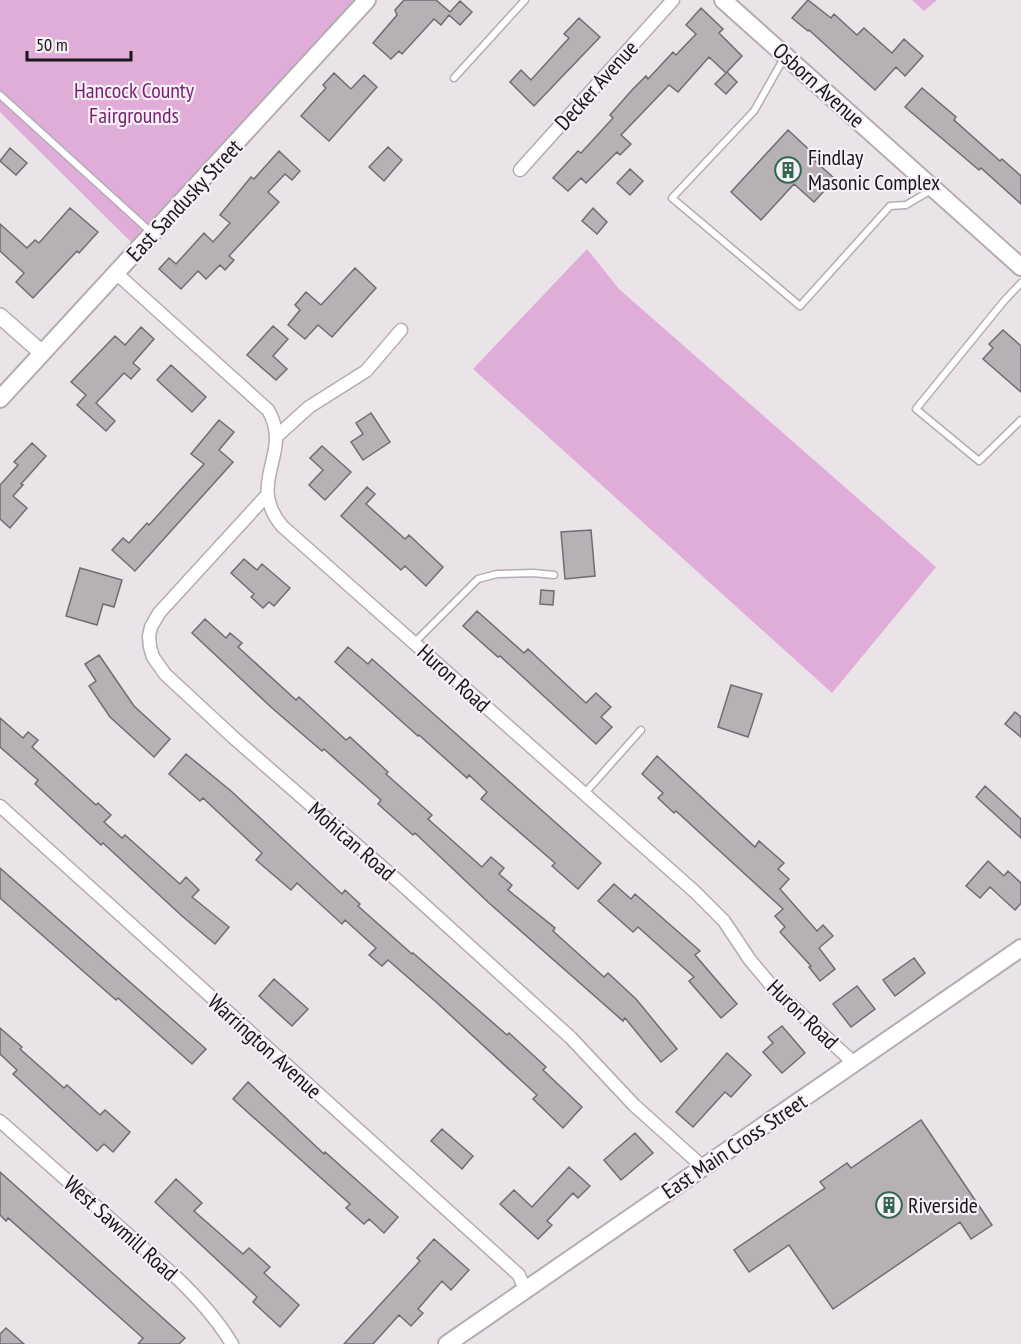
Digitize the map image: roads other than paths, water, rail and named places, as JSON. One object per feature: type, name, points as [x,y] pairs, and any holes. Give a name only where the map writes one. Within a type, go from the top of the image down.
[{"type":"main road","name":"East Sandusky Street","points":[[0,399],[367,0]]},
{"type":"main road","name":"Osborn Avenue","points":[[723,0],[1021,267]]},
{"type":"main road","name":"East Main Cross Street","points":[[447,1344],[1021,948]]},
{"type":"street","name":"Decker Avenue","points":[[520,170],[673,0]]},
{"type":"street","points":[[116,273],[268,410],[273,418],[277,436],[268,478],[267,495]]},
{"type":"street","points":[[0,316],[42,352]]},
{"type":"street","points":[[277,436],[309,407],[366,371],[401,330]]},
{"type":"street","name":"Huron Road","points":[[267,495],[270,509],[282,526],[694,891],[724,921],[750,960],[776,991],[855,1064]]},
{"type":"street","name":"Mohican Road","points":[[267,495],[159,613],[149,636],[150,647],[159,667],[234,738],[390,874],[572,1038],[612,1083],[703,1167]]},
{"type":"street","name":"Warrington Avenue","points":[[0,806],[517,1273],[525,1290]]},
{"type":"street","name":"West Sawmill Road","points":[[0,1121],[191,1292],[219,1323],[232,1344]]},
{"type":"lane","points":[[454,78],[525,0]]},
{"type":"lane","points":[[785,55],[754,111],[672,198],[800,306],[890,206],[906,205],[934,189]]},
{"type":"lane","points":[[0,95],[153,234]]},
{"type":"lane","points":[[1021,283],[916,409],[979,461],[1021,420]]},
{"type":"lane","points":[[414,643],[478,579],[497,574],[554,575]]},
{"type":"lane","points":[[585,793],[641,730]]},
{"type":"place","name":"Findlay Masonic Complex","points":[[788,170]]},
{"type":"place","name":"Riverside","points":[[889,1205]]},
{"type":"park label","name":"Hancock County Fairgrounds","points":[[134,102]]}]
